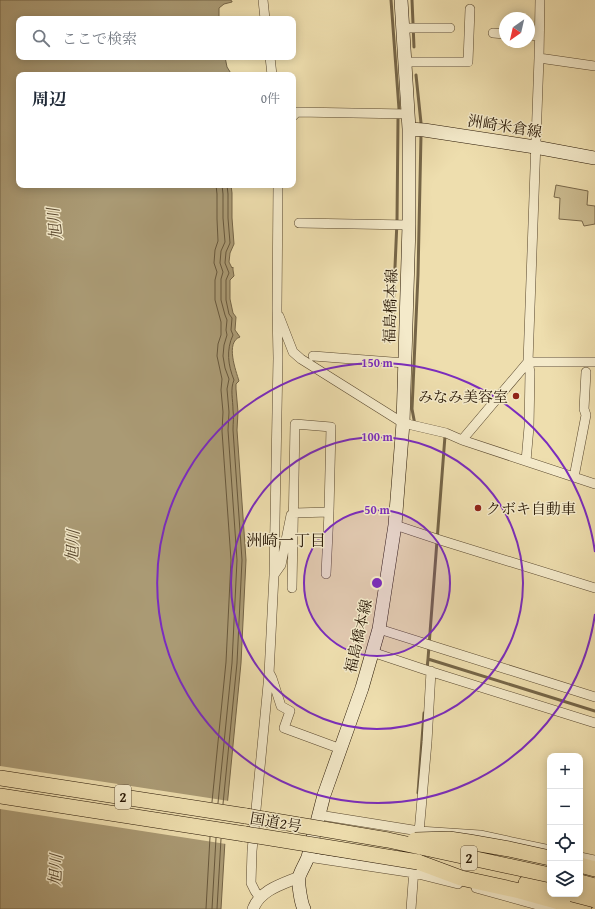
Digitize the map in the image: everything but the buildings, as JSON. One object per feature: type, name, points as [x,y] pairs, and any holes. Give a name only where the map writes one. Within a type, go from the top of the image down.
[{"type":"highway","name":"国道2号","points":[[0,778],[246,816],[388,840],[547,874]]},
{"type":"highway","name":"国道2号","points":[[0,796],[245,834],[416,868],[493,875],[547,887]]},
{"type":"highway","points":[[388,840],[449,839],[510,849],[547,857]]},
{"type":"highway","points":[[583,866],[595,869]]},
{"type":"highway","points":[[416,868],[520,891],[585,909]]},
{"type":"highway","points":[[583,883],[595,886]]},
{"type":"highway","points":[[583,897],[595,900]]},
{"type":"main road","name":"福島橋本線","points":[[299,877],[306,865],[324,795],[362,688],[379,629],[410,424],[405,363],[401,224],[409,128],[405,62],[410,28],[401,0]]},
{"type":"main road","name":"洲崎米倉線","points":[[409,128],[536,147],[595,158]]},
{"type":"main road","points":[[299,877],[301,900],[304,909]]},
{"type":"street","points":[[263,0],[265,16]]},
{"type":"street","points":[[526,461],[529,427],[530,372],[528,362],[539,58],[535,36],[540,0]]},
{"type":"street","points":[[405,62],[468,62],[470,9]]},
{"type":"street","points":[[410,28],[450,28]]},
{"type":"street","points":[[493,33],[499,34]]},
{"type":"street","points":[[539,58],[595,66]]},
{"type":"street","points":[[270,60],[272,72]]},
{"type":"street","points":[[296,113],[408,114]]},
{"type":"street","points":[[260,898],[251,883],[252,851],[269,674],[274,575],[278,358],[278,188]]},
{"type":"street","points":[[299,222],[401,224]]},
{"type":"street","points":[[277,309],[293,352],[301,359],[410,424],[446,433],[462,440],[595,484]]},
{"type":"street","points":[[313,356],[405,363]]},
{"type":"street","points":[[462,440],[528,362],[595,362]]},
{"type":"street","points":[[574,477],[586,415],[584,409],[586,372]]},
{"type":"street","points":[[292,588],[296,424],[331,427],[326,574]]},
{"type":"street","points":[[274,575],[281,565],[291,515],[294,513],[329,512]]},
{"type":"street","points":[[395,525],[595,588]]},
{"type":"street","points":[[379,629],[595,697]]},
{"type":"street","points":[[372,652],[595,723]]},
{"type":"street","points":[[411,909],[427,742],[428,671]]},
{"type":"street","points":[[269,674],[272,678],[281,706],[290,711],[284,728],[341,749]]},
{"type":"street","points":[[318,815],[419,831],[480,835],[547,849]]},
{"type":"street","points":[[308,858],[416,868],[457,884],[552,909]]},
{"type":"street","points":[[583,858],[595,860]]},
{"type":"street","points":[[253,909],[260,898],[271,890],[299,877]]},
{"type":"street","points":[[585,909],[595,878]]},
{"type":"shaded area","points":[[556,185],[588,191],[587,205],[595,206],[595,224],[584,226],[582,221],[559,219],[560,198],[554,197]]},
{"type":"water","name":"旭川","points":[[0,0],[230,0],[232,2],[224,4],[219,8],[219,16],[16,16],[16,60],[226,60],[230,72],[16,72],[16,188],[231,188],[234,244],[230,253],[229,262],[232,268],[233,267],[234,276],[230,280],[230,299],[233,313],[236,317],[235,330],[240,337],[236,340],[232,350],[239,381],[236,384],[238,412],[237,430],[246,560],[241,663],[227,807],[221,909],[0,909]]},
{"type":"pier","points":[[0,766],[229,801],[226,844],[0,809]]},
{"type":"waterway","points":[[391,0],[399,109]]},
{"type":"waterway","points":[[412,0],[414,47]]},
{"type":"waterway","points":[[416,75],[421,123]]},
{"type":"waterway","points":[[392,336],[397,221],[398,119]]},
{"type":"waterway","points":[[415,425],[412,409],[418,275],[421,135]]},
{"type":"waterway","points":[[443,435],[445,436],[428,659],[595,711]]},
{"type":"waterway","points":[[427,669],[428,659]]},
{"type":"waterway","points":[[418,793],[424,713]]},
{"type":"place","name":"みなみ美容室","points":[[516,396]]},
{"type":"place","name":"クボキ自動車","points":[[478,508]]},
{"type":"district","name":"洲崎一丁目","points":[[286,540]]}]
